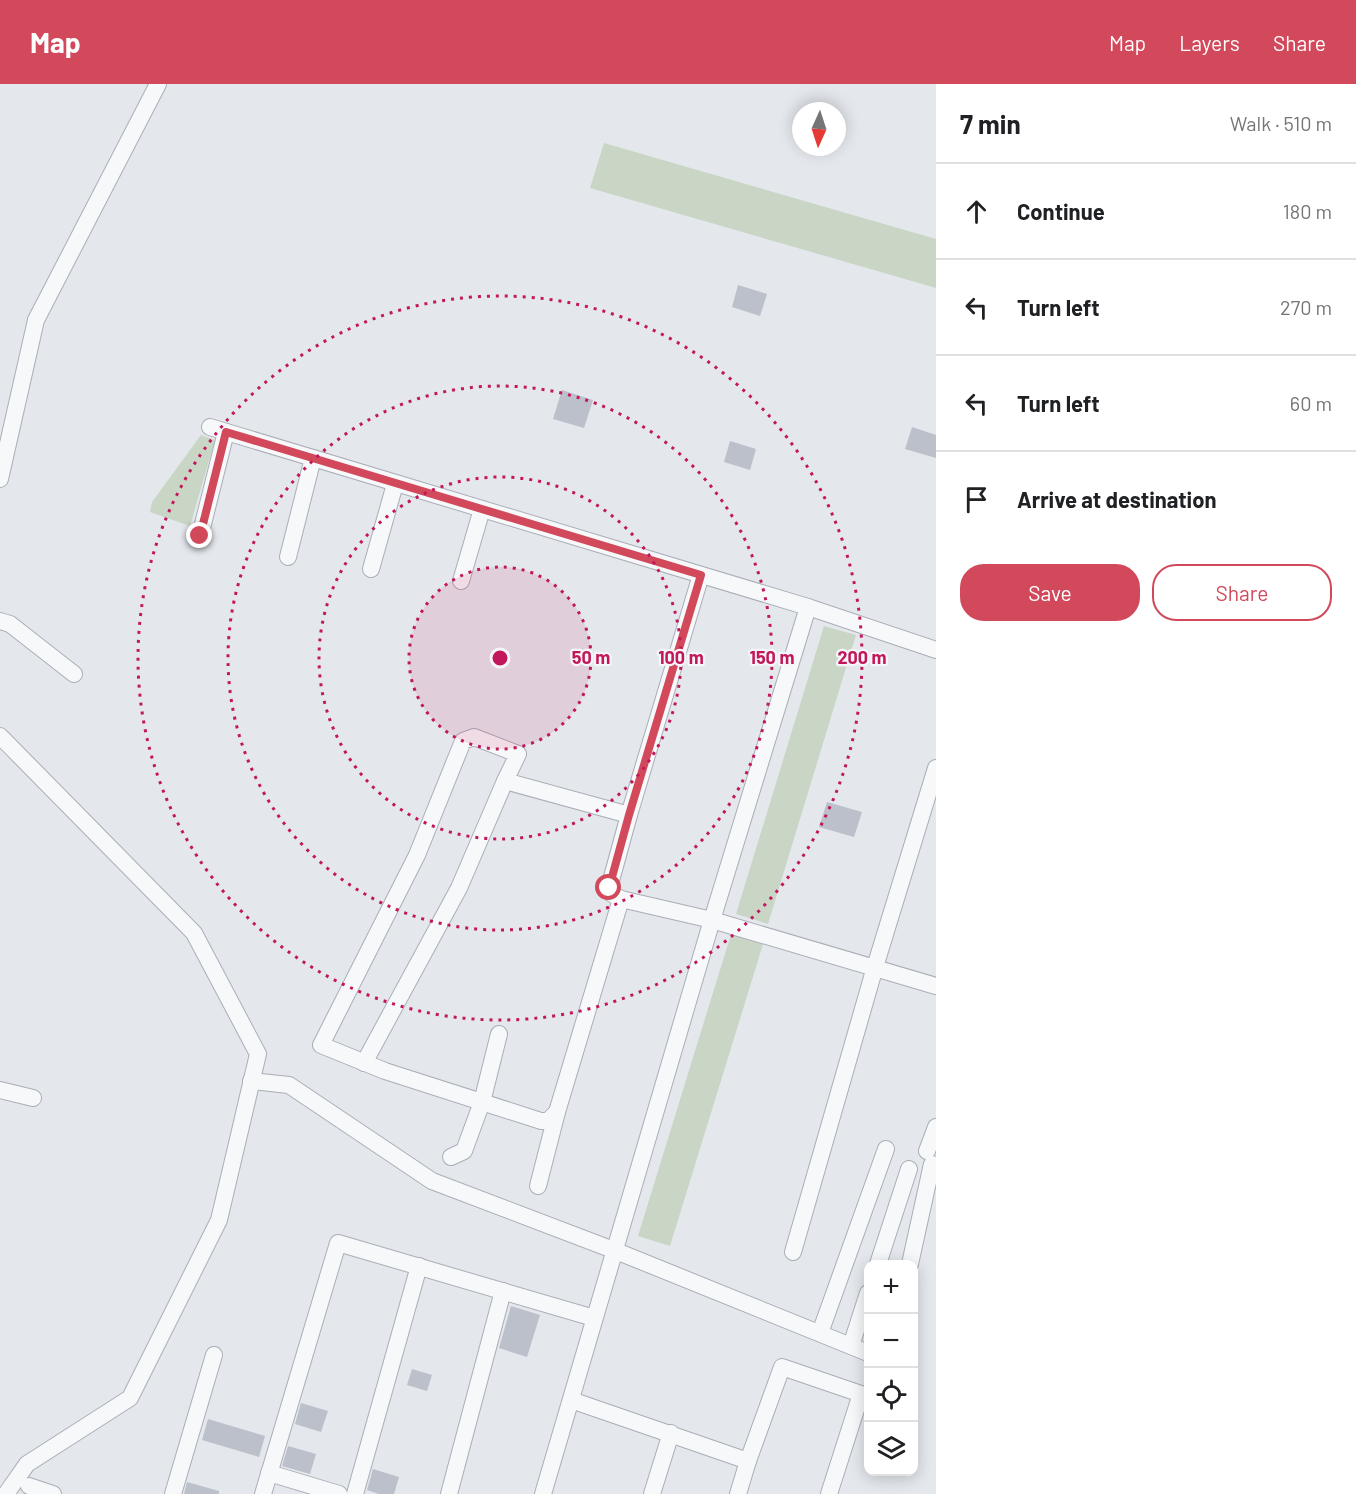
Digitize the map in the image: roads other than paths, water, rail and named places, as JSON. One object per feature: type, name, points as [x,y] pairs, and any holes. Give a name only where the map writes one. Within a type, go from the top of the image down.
[{"type":"street","points":[[0,479],[36,320],[158,84]]},
{"type":"street","points":[[200,536],[218,429],[808,607],[936,650]]},
{"type":"street","points":[[288,557],[313,458]]},
{"type":"street","points":[[371,569],[395,484]]},
{"type":"street","points":[[461,581],[482,509]]},
{"type":"street","points":[[701,575],[629,815],[609,888],[612,894],[621,899],[712,920],[936,986]]},
{"type":"street","points":[[543,1494],[712,920],[808,607]]},
{"type":"street","points":[[0,621],[10,624],[74,674]]},
{"type":"street","points":[[0,736],[194,933],[258,1054],[219,1220],[130,1398],[27,1464],[6,1494]]},
{"type":"street","points":[[364,1063],[459,888],[518,754],[474,737],[463,741],[417,855],[321,1045],[364,1063],[541,1121],[548,1121],[557,1112]]},
{"type":"street","points":[[793,1252],[875,967],[936,768]]},
{"type":"street","points":[[505,781],[629,815]]},
{"type":"street","points":[[538,1186],[557,1112],[621,899]]},
{"type":"street","points":[[451,1157],[464,1151],[482,1102],[500,1034]]},
{"type":"street","points":[[251,1081],[289,1085],[432,1181],[615,1251],[864,1351]]},
{"type":"street","points":[[0,1090],[33,1098]]},
{"type":"street","points":[[911,1260],[936,1127]]},
{"type":"street","points":[[820,1333],[886,1149]]},
{"type":"street","points":[[879,1260],[909,1169]]},
{"type":"street","points":[[263,1494],[338,1243],[594,1318]]},
{"type":"street","points":[[355,1494],[419,1266]]},
{"type":"street","points":[[449,1494],[503,1290]]},
{"type":"street","points":[[851,1346],[864,1305]]},
{"type":"street","points":[[173,1494],[214,1355]]},
{"type":"street","points":[[738,1494],[782,1367],[861,1394],[829,1494]]},
{"type":"street","points":[[571,1400],[748,1461]]},
{"type":"street","points":[[652,1494],[670,1433]]},
{"type":"street","points":[[269,1473],[339,1494]]},
{"type":"street","points":[[29,1486],[53,1494]]}]
